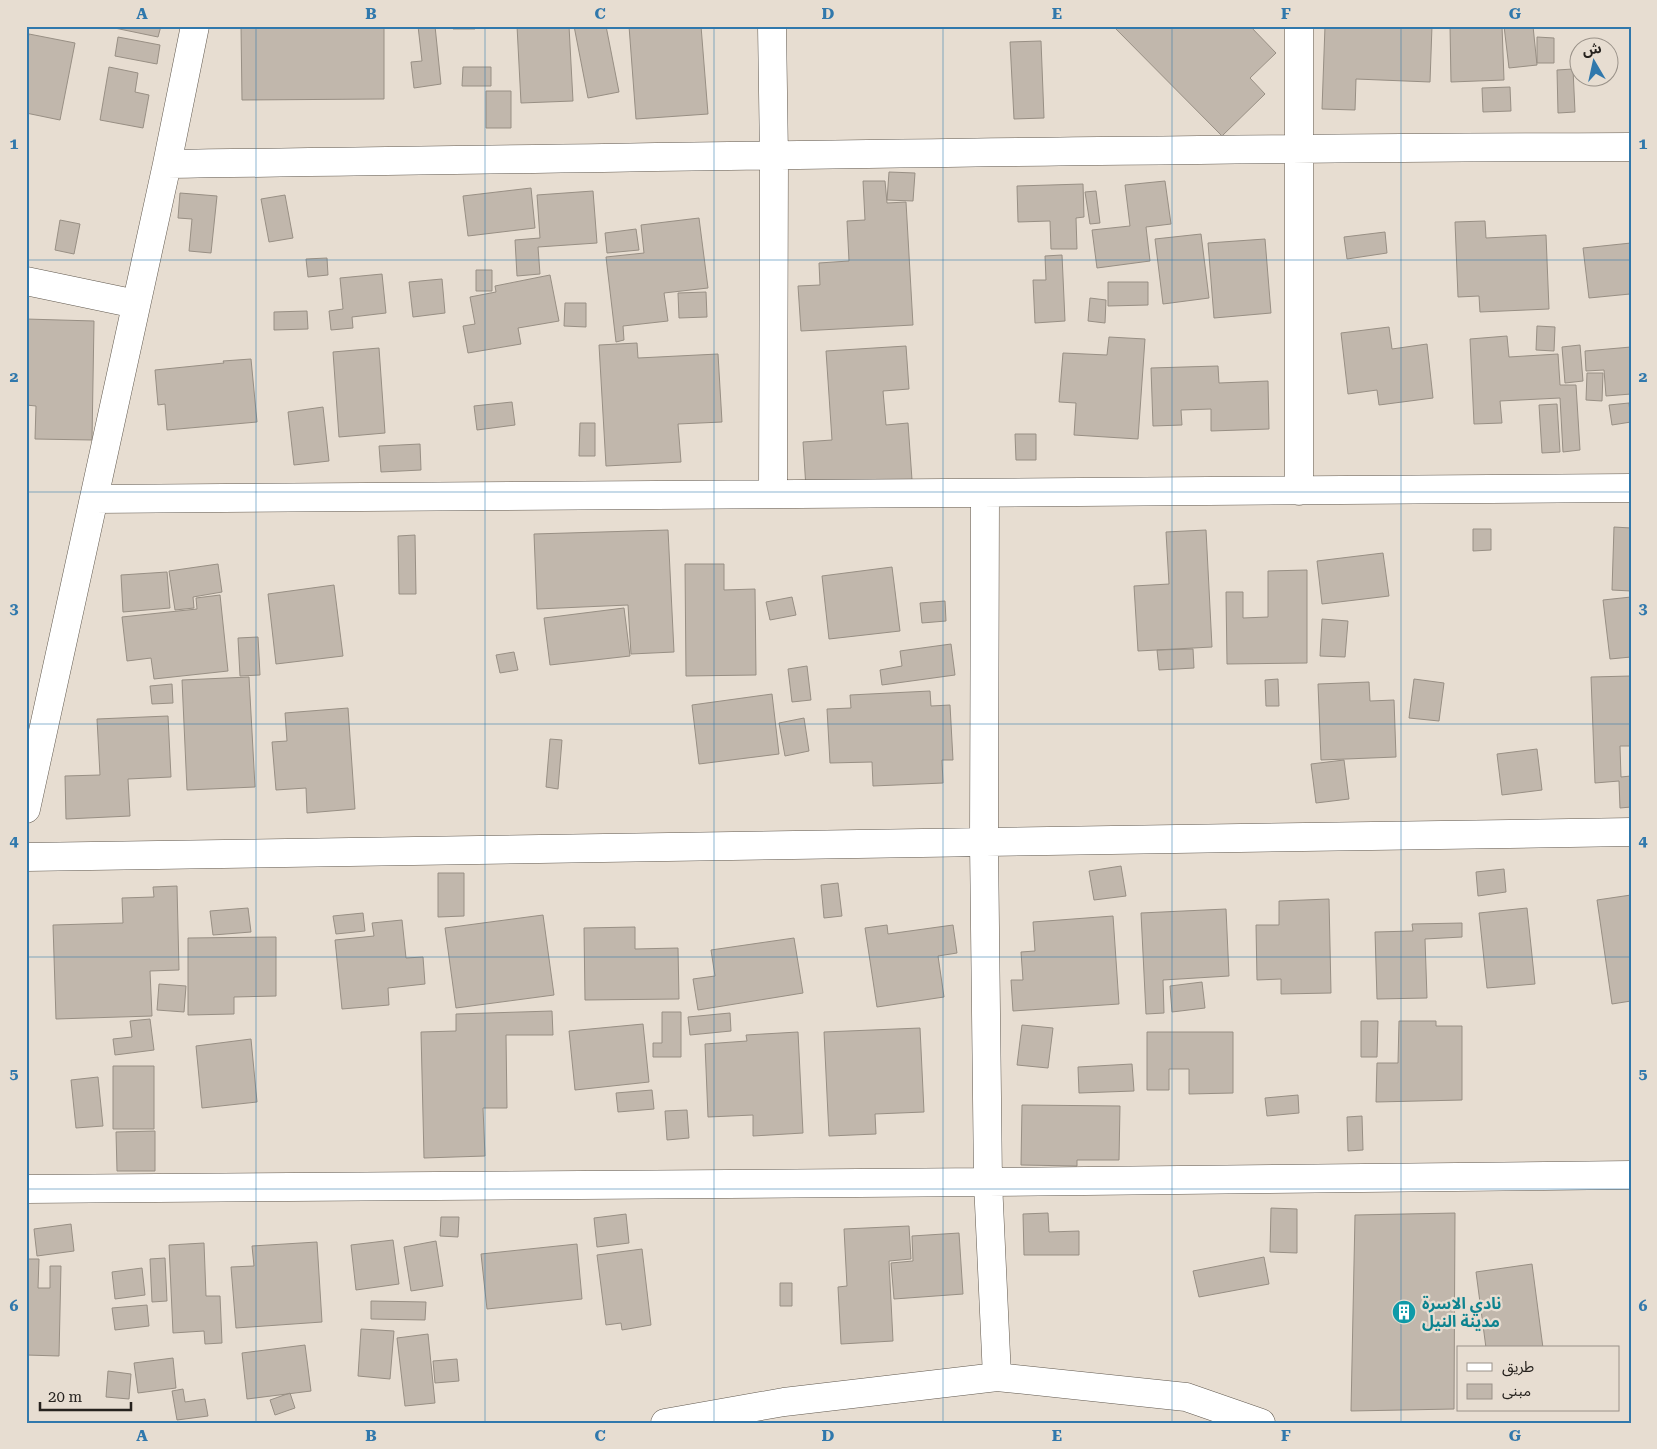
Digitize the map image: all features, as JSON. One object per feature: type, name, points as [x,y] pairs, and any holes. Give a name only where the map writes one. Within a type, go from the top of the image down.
[{"type":"street","points":[[26,809],[167,164],[195,26]]},
{"type":"street","points":[[772,26],[774,157],[773,494]]},
{"type":"street","points":[[1299,26],[1299,491]]},
{"type":"street","points":[[167,164],[774,157],[1298,148],[1631,147]]},
{"type":"street","points":[[26,280],[136,304]]},
{"type":"street","points":[[94,500],[1631,488]]},
{"type":"street","points":[[985,494],[984,843],[988,1182],[997,1377]]},
{"type":"street","points":[[26,857],[1631,832]]},
{"type":"street","points":[[26,1189],[1631,1175]]},
{"type":"street","points":[[665,1423],[786,1412],[997,1377],[1186,1397],[1262,1423]]},
{"type":"building","points":[[105,26],[161,26],[158,37]]},
{"type":"building","points":[[241,26],[384,26],[384,99],[242,100]]},
{"type":"building","points":[[418,26],[435,26],[441,84],[414,88],[411,62],[422,61]]},
{"type":"building","points":[[453,26],[475,26],[475,29],[453,29]]},
{"type":"building","points":[[517,26],[569,26],[573,101],[521,103]]},
{"type":"building","points":[[574,26],[606,26],[619,92],[588,98]]},
{"type":"building","points":[[629,26],[701,26],[708,114],[636,119]]},
{"type":"building","points":[[1113,26],[1250,26],[1276,53],[1250,78],[1265,94],[1222,136]]},
{"type":"building","points":[[1325,26],[1432,26],[1430,82],[1356,79],[1355,110],[1322,109]]},
{"type":"building","points":[[1450,26],[1502,26],[1504,80],[1451,82]]},
{"type":"building","points":[[1504,26],[1533,26],[1537,65],[1509,68]]},
{"type":"building","points":[[29,34],[75,43],[60,120],[26,113],[26,48]]},
{"type":"building","points":[[118,37],[160,45],[157,64],[115,56]]},
{"type":"building","points":[[1537,37],[1554,38],[1554,63],[1537,63]]},
{"type":"building","points":[[1041,41],[1044,118],[1014,119],[1010,42]]},
{"type":"building","points":[[109,67],[138,73],[135,92],[149,95],[143,128],[100,120]]},
{"type":"building","points":[[463,67],[491,67],[491,86],[462,86]]},
{"type":"building","points":[[1570,69],[1570,88],[1574,88],[1575,112],[1558,113],[1557,70]]},
{"type":"building","points":[[1510,87],[1511,111],[1483,112],[1482,88]]},
{"type":"building","points":[[486,91],[511,91],[511,128],[486,128]]},
{"type":"building","points":[[889,172],[915,173],[913,201],[887,200]]},
{"type":"building","points":[[863,181],[885,181],[887,203],[906,202],[913,325],[801,331],[798,286],[820,285],[819,263],[849,261],[847,221],[865,220]]},
{"type":"building","points":[[1165,181],[1171,224],[1146,227],[1150,261],[1097,268],[1092,230],[1130,226],[1125,185]]},
{"type":"building","points":[[1083,184],[1084,217],[1076,218],[1077,249],[1051,249],[1050,221],[1018,222],[1017,186]]},
{"type":"building","points":[[531,188],[535,228],[468,236],[463,196]]},
{"type":"building","points":[[593,191],[597,243],[538,247],[540,274],[517,276],[515,240],[540,238],[537,195]]},
{"type":"building","points":[[1096,191],[1100,223],[1090,224],[1085,192]]},
{"type":"building","points":[[180,193],[217,196],[211,253],[189,251],[192,219],[178,218]]},
{"type":"building","points":[[285,195],[293,238],[269,242],[261,199]]},
{"type":"building","points":[[699,218],[708,288],[664,293],[668,321],[623,326],[624,340],[616,342],[606,257],[644,253],[641,225]]},
{"type":"building","points":[[60,220],[80,224],[74,254],[55,250]]},
{"type":"building","points":[[1485,221],[1486,238],[1546,235],[1549,309],[1480,312],[1479,296],[1458,297],[1455,222]]},
{"type":"building","points":[[636,229],[639,250],[607,253],[605,233]]},
{"type":"building","points":[[1385,232],[1387,253],[1347,259],[1344,237]]},
{"type":"building","points":[[1201,234],[1209,298],[1163,304],[1155,239]]},
{"type":"building","points":[[1265,239],[1271,313],[1214,318],[1208,243]]},
{"type":"building","points":[[1631,243],[1631,301],[1630,294],[1589,298],[1583,248]]},
{"type":"building","points":[[1062,255],[1065,321],[1035,323],[1033,280],[1046,280],[1045,256]]},
{"type":"building","points":[[327,258],[328,275],[308,277],[306,259]]},
{"type":"building","points":[[476,270],[492,270],[492,291],[476,291]]},
{"type":"building","points":[[382,274],[386,313],[352,317],[353,328],[331,330],[329,311],[343,309],[340,278]]},
{"type":"building","points":[[550,275],[559,321],[518,328],[521,344],[468,353],[463,326],[475,324],[470,297],[496,292],[495,286]]},
{"type":"building","points":[[442,279],[445,313],[413,317],[409,282]]},
{"type":"building","points":[[1108,282],[1148,282],[1148,305],[1108,306]]},
{"type":"building","points":[[706,292],[707,317],[679,318],[678,293]]},
{"type":"building","points":[[1090,298],[1106,300],[1105,323],[1088,321]]},
{"type":"building","points":[[565,303],[586,303],[586,327],[564,326]]},
{"type":"building","points":[[307,311],[308,329],[274,330],[274,312]]},
{"type":"building","points":[[26,319],[94,321],[92,440],[35,439],[36,406],[26,405]]},
{"type":"building","points":[[1537,326],[1555,327],[1554,351],[1536,350]]},
{"type":"building","points":[[1389,327],[1392,349],[1427,344],[1433,398],[1379,405],[1377,390],[1348,394],[1341,333]]},
{"type":"building","points":[[1507,336],[1509,357],[1558,354],[1560,385],[1576,385],[1580,450],[1563,452],[1560,398],[1500,401],[1502,423],[1474,424],[1470,339]]},
{"type":"building","points":[[1109,337],[1145,339],[1138,439],[1074,435],[1076,403],[1059,402],[1063,353],[1107,355]]},
{"type":"building","points":[[637,343],[638,358],[718,354],[722,422],[678,424],[681,462],[606,466],[599,345]]},
{"type":"building","points":[[1580,345],[1583,381],[1565,383],[1562,347]]},
{"type":"building","points":[[906,346],[909,389],[883,391],[886,425],[908,423],[912,480],[806,488],[803,442],[832,440],[826,351]]},
{"type":"building","points":[[1631,347],[1631,394],[1606,396],[1604,370],[1586,371],[1585,351]]},
{"type":"building","points":[[379,348],[385,433],[339,437],[333,352]]},
{"type":"building","points":[[251,359],[257,422],[167,430],[165,404],[158,405],[155,370]]},
{"type":"building","points":[[1218,366],[1219,383],[1268,381],[1269,429],[1211,431],[1211,409],[1181,410],[1182,425],[1153,426],[1151,368]]},
{"type":"building","points":[[1587,373],[1603,373],[1602,401],[1586,400]]},
{"type":"building","points":[[512,402],[515,425],[477,430],[474,406]]},
{"type":"building","points":[[1629,403],[1631,422],[1612,425],[1609,405]]},
{"type":"building","points":[[1557,404],[1560,452],[1542,453],[1539,405]]},
{"type":"building","points":[[323,407],[329,461],[294,465],[288,412]]},
{"type":"building","points":[[580,423],[595,423],[595,456],[579,456]]},
{"type":"building","points":[[1015,434],[1036,434],[1036,460],[1016,460]]},
{"type":"building","points":[[420,444],[421,470],[381,472],[379,446]]},
{"type":"building","points":[[1614,527],[1631,528],[1631,591],[1612,590]]},
{"type":"building","points":[[1473,529],[1491,529],[1491,550],[1473,551]]},
{"type":"building","points":[[668,530],[674,652],[631,654],[628,605],[537,609],[534,534]]},
{"type":"building","points":[[1206,530],[1212,647],[1138,651],[1134,586],[1169,584],[1166,532]]},
{"type":"building","points":[[415,535],[416,594],[399,594],[398,536]]},
{"type":"building","points":[[1383,553],[1389,596],[1322,604],[1317,561]]},
{"type":"building","points":[[218,564],[222,592],[193,597],[194,608],[175,610],[169,571]]},
{"type":"building","points":[[685,564],[724,564],[724,590],[755,589],[756,675],[686,676]]},
{"type":"building","points":[[892,567],[900,631],[829,639],[822,576]]},
{"type":"building","points":[[1307,570],[1307,663],[1227,664],[1226,592],[1243,592],[1243,618],[1268,617],[1268,571]]},
{"type":"building","points":[[167,572],[170,608],[123,612],[121,575]]},
{"type":"building","points":[[334,585],[343,656],[276,664],[268,594]]},
{"type":"building","points":[[220,595],[228,671],[154,679],[151,658],[127,661],[122,617],[197,609],[196,598]]},
{"type":"building","points":[[792,597],[796,615],[770,620],[766,602]]},
{"type":"building","points":[[1631,597],[1631,657],[1610,659],[1603,600]]},
{"type":"building","points":[[945,601],[946,621],[922,623],[920,603]]},
{"type":"building","points":[[624,608],[630,656],[550,665],[544,618]]},
{"type":"building","points":[[1322,619],[1348,621],[1345,657],[1320,656]]},
{"type":"building","points":[[258,637],[260,675],[240,676],[238,638]]},
{"type":"building","points":[[951,644],[955,675],[882,685],[880,670],[902,666],[900,651]]},
{"type":"building","points":[[1193,649],[1194,668],[1159,670],[1157,650]]},
{"type":"building","points":[[514,652],[518,670],[500,673],[496,655]]},
{"type":"building","points":[[807,666],[811,700],[792,702],[788,669]]},
{"type":"building","points":[[1631,676],[1631,746],[1620,746],[1621,777],[1631,776],[1631,807],[1620,808],[1619,781],[1595,783],[1591,677]]},
{"type":"building","points":[[249,677],[255,787],[187,790],[182,680]]},
{"type":"building","points":[[1278,679],[1279,706],[1266,706],[1265,680]]},
{"type":"building","points":[[1414,679],[1444,683],[1439,721],[1409,718]]},
{"type":"building","points":[[1369,682],[1370,701],[1394,700],[1396,757],[1321,760],[1318,684]]},
{"type":"building","points":[[172,684],[173,703],[152,704],[150,686]]},
{"type":"building","points":[[930,691],[931,706],[950,705],[953,760],[942,760],[943,783],[873,786],[872,762],[830,763],[827,709],[851,708],[850,695]]},
{"type":"building","points":[[772,694],[779,754],[699,764],[692,705]]},
{"type":"building","points":[[348,708],[355,809],[307,813],[306,788],[276,790],[272,742],[287,741],[285,713]]},
{"type":"building","points":[[168,716],[171,777],[128,779],[130,816],[66,819],[65,776],[100,775],[97,719]]},
{"type":"building","points":[[804,718],[809,751],[785,756],[779,723]]},
{"type":"building","points":[[550,739],[562,740],[558,789],[546,787]]},
{"type":"building","points":[[1537,749],[1542,790],[1502,795],[1497,754]]},
{"type":"building","points":[[1344,760],[1349,799],[1316,803],[1311,764]]},
{"type":"building","points":[[1121,866],[1126,896],[1094,900],[1089,871]]},
{"type":"building","points":[[1504,869],[1506,892],[1478,896],[1476,872]]},
{"type":"building","points":[[438,873],[464,873],[464,916],[438,917]]},
{"type":"building","points":[[838,883],[842,916],[824,918],[821,885]]},
{"type":"building","points":[[177,886],[179,970],[150,971],[152,1016],[56,1019],[53,925],[123,923],[122,898],[154,897],[153,887]]},
{"type":"building","points":[[1631,895],[1631,1001],[1612,1004],[1597,900]]},
{"type":"building","points":[[1329,899],[1331,993],[1281,994],[1281,979],[1257,980],[1256,925],[1279,925],[1279,901]]},
{"type":"building","points":[[248,908],[251,932],[213,935],[210,911]]},
{"type":"building","points":[[1527,908],[1535,984],[1487,988],[1479,913]]},
{"type":"building","points":[[1226,909],[1229,976],[1163,980],[1164,1013],[1146,1014],[1141,913]]},
{"type":"building","points":[[363,913],[365,931],[336,934],[333,916]]},
{"type":"building","points":[[543,915],[554,995],[456,1008],[445,928]]},
{"type":"building","points":[[1113,916],[1119,1004],[1013,1011],[1011,980],[1023,980],[1021,952],[1035,951],[1033,922]]},
{"type":"building","points":[[402,920],[406,958],[423,957],[425,984],[388,988],[389,1005],[342,1009],[335,940],[374,936],[372,923]]},
{"type":"building","points":[[1462,923],[1462,937],[1425,939],[1427,998],[1377,999],[1375,932],[1413,931],[1412,924]]},
{"type":"building","points":[[887,925],[888,934],[953,925],[957,953],[938,956],[944,997],[877,1007],[865,928]]},
{"type":"building","points":[[635,927],[635,949],[678,948],[679,999],[585,1000],[584,928]]},
{"type":"building","points":[[276,937],[276,996],[234,997],[234,1014],[188,1015],[188,938]]},
{"type":"building","points":[[794,938],[803,993],[698,1010],[693,979],[715,976],[711,950]]},
{"type":"building","points":[[1202,982],[1205,1008],[1172,1012],[1170,986]]},
{"type":"building","points":[[159,984],[186,986],[184,1012],[157,1010]]},
{"type":"building","points":[[552,1011],[553,1035],[506,1035],[507,1108],[483,1108],[485,1156],[424,1158],[421,1032],[456,1031],[456,1014]]},
{"type":"building","points":[[662,1012],[681,1012],[681,1057],[653,1057],[653,1043],[662,1043]]},
{"type":"building","points":[[730,1013],[731,1031],[690,1035],[688,1017]]},
{"type":"building","points":[[150,1019],[154,1050],[115,1055],[113,1039],[132,1037],[130,1021]]},
{"type":"building","points":[[1361,1021],[1378,1021],[1377,1057],[1361,1057]]},
{"type":"building","points":[[1399,1021],[1436,1021],[1436,1026],[1462,1026],[1462,1100],[1376,1102],[1377,1063],[1398,1063]]},
{"type":"building","points":[[643,1024],[649,1082],[575,1090],[569,1031]]},
{"type":"building","points":[[1022,1025],[1053,1028],[1048,1068],[1017,1065]]},
{"type":"building","points":[[920,1028],[924,1112],[875,1114],[876,1134],[829,1136],[824,1032]]},
{"type":"building","points":[[798,1032],[803,1133],[753,1136],[753,1115],[708,1117],[705,1044],[747,1041],[746,1035]]},
{"type":"building","points":[[1147,1032],[1233,1032],[1233,1093],[1189,1094],[1189,1069],[1169,1069],[1169,1090],[1147,1090]]},
{"type":"building","points":[[251,1039],[257,1102],[202,1108],[196,1046]]},
{"type":"building","points":[[1132,1064],[1134,1091],[1079,1093],[1078,1067]]},
{"type":"building","points":[[113,1066],[154,1066],[154,1129],[113,1129]]},
{"type":"building","points":[[98,1077],[103,1126],[76,1128],[71,1080]]},
{"type":"building","points":[[652,1090],[654,1109],[618,1112],[616,1093]]},
{"type":"building","points":[[1298,1095],[1299,1113],[1267,1116],[1265,1098]]},
{"type":"building","points":[[1022,1105],[1120,1106],[1119,1160],[1077,1160],[1077,1166],[1021,1165]]},
{"type":"building","points":[[687,1110],[689,1138],[667,1140],[665,1111]]},
{"type":"building","points":[[1362,1116],[1363,1150],[1348,1151],[1347,1117]]},
{"type":"building","points":[[155,1131],[155,1171],[117,1171],[116,1132]]},
{"type":"building","points":[[1271,1208],[1297,1209],[1297,1253],[1270,1252]]},
{"type":"building","points":[[1048,1213],[1049,1232],[1079,1231],[1079,1255],[1024,1255],[1023,1214]]},
{"type":"building","name":"نادي الاسرة مدينة النيل","points":[[1455,1213],[1454,1409],[1351,1411],[1355,1215]]},
{"type":"building","points":[[626,1214],[629,1243],[597,1247],[594,1218]]},
{"type":"building","points":[[441,1217],[459,1217],[458,1237],[440,1236]]},
{"type":"building","points":[[71,1224],[74,1251],[37,1256],[34,1229]]},
{"type":"building","points":[[909,1226],[911,1259],[889,1261],[893,1341],[841,1344],[838,1287],[847,1286],[844,1229]]},
{"type":"building","points":[[959,1233],[963,1294],[894,1299],[891,1263],[913,1261],[912,1236]]},
{"type":"building","points":[[393,1240],[399,1284],[356,1290],[351,1245]]},
{"type":"building","points":[[436,1241],[443,1286],[411,1291],[404,1247]]},
{"type":"building","points":[[317,1242],[322,1322],[236,1328],[231,1267],[254,1266],[252,1246]]},
{"type":"building","points":[[204,1243],[206,1296],[220,1296],[222,1343],[205,1344],[204,1331],[173,1333],[169,1245]]},
{"type":"building","points":[[577,1244],[582,1299],[487,1309],[481,1254]]},
{"type":"building","points":[[642,1249],[651,1325],[622,1330],[621,1323],[606,1325],[597,1255]]},
{"type":"building","points":[[1264,1257],[1269,1284],[1199,1297],[1193,1271]]},
{"type":"building","points":[[165,1258],[167,1301],[152,1302],[150,1259]]},
{"type":"building","points":[[26,1259],[39,1259],[38,1288],[50,1288],[50,1266],[61,1266],[59,1356],[26,1355]]},
{"type":"building","points":[[1532,1264],[1543,1346],[1486,1346],[1476,1272]]},
{"type":"building","points":[[142,1268],[145,1295],[115,1299],[112,1272]]},
{"type":"building","points":[[780,1283],[792,1283],[792,1306],[780,1306]]},
{"type":"building","points":[[371,1301],[426,1302],[425,1320],[371,1319]]},
{"type":"building","points":[[147,1305],[149,1326],[115,1330],[112,1308]]},
{"type":"building","points":[[361,1329],[394,1331],[390,1379],[358,1376]]},
{"type":"building","points":[[428,1334],[435,1403],[405,1406],[397,1338]]},
{"type":"building","points":[[305,1345],[311,1391],[247,1399],[242,1353]]},
{"type":"building","points":[[173,1358],[176,1388],[138,1393],[134,1363]]},
{"type":"building","points":[[457,1359],[459,1381],[435,1383],[433,1361]]},
{"type":"building","points":[[108,1371],[131,1374],[129,1399],[106,1397]]},
{"type":"building","points":[[183,1389],[185,1402],[205,1399],[208,1416],[177,1420],[172,1391]]},
{"type":"building","points":[[290,1393],[295,1408],[275,1415],[270,1400]]},
{"type":"place","name":"نادي الاسرة مدينة النيل","points":[[1404,1312]]}]
